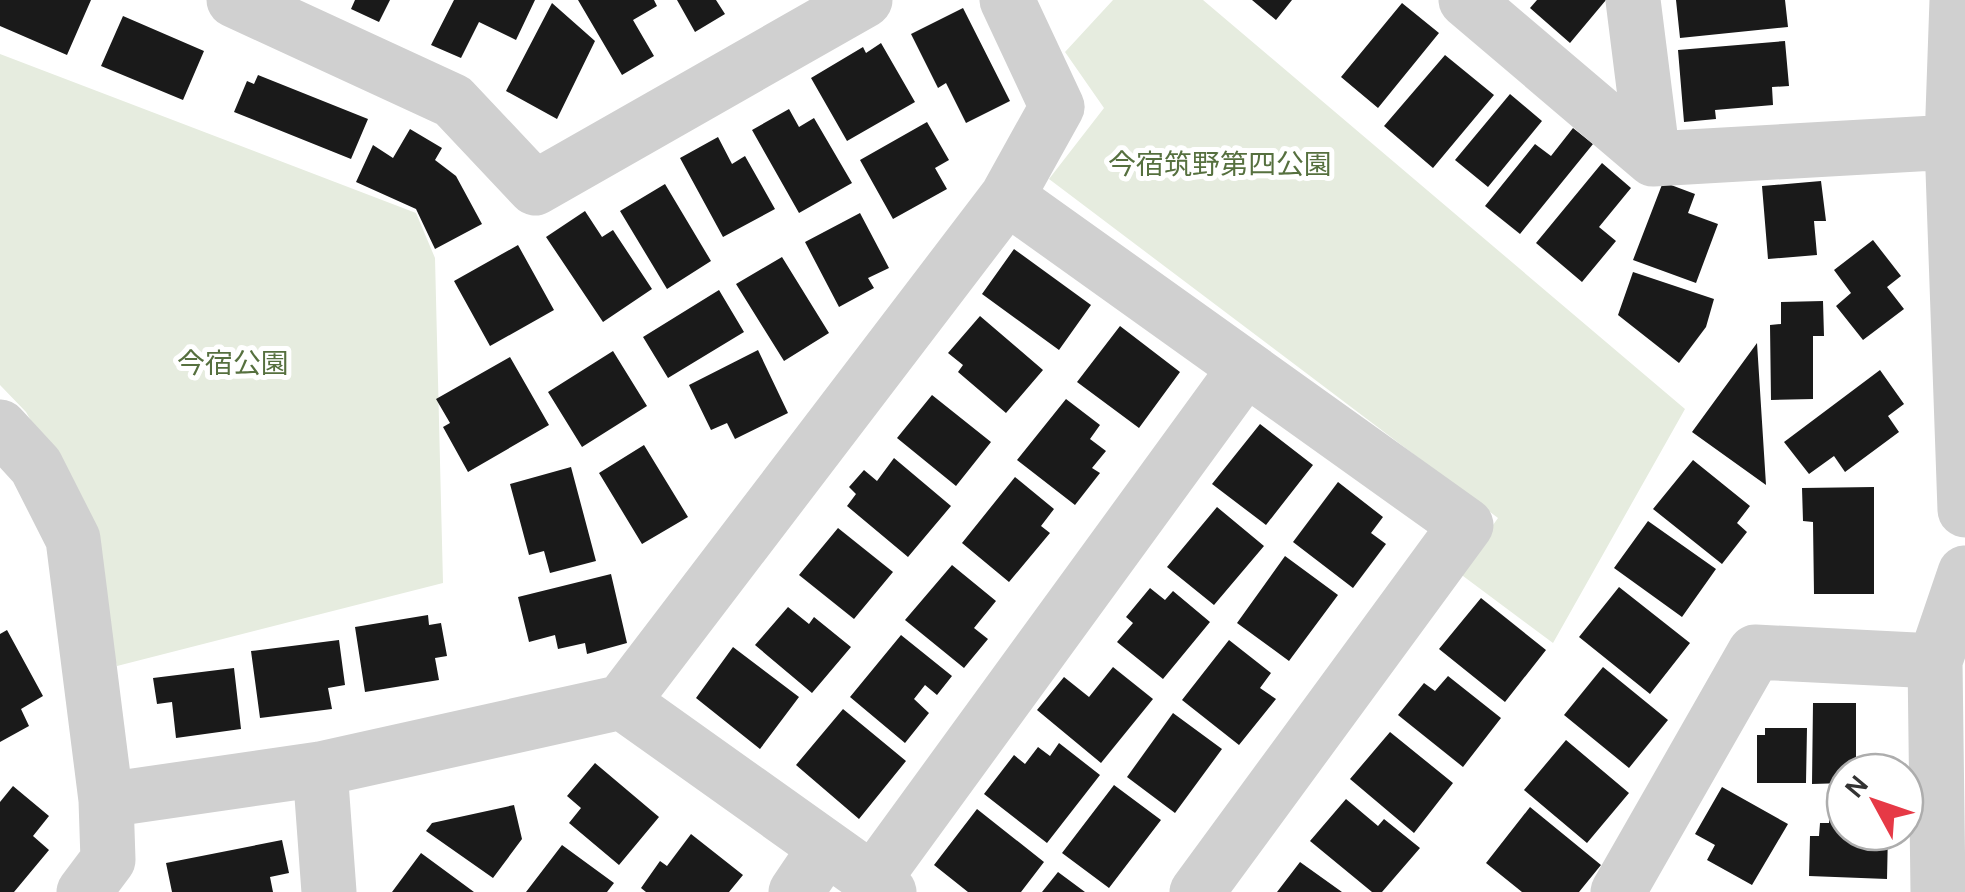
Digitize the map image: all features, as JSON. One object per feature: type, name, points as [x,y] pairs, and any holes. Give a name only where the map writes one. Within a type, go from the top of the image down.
[{"type":"street","points":[[234,0],[453,101],[535,188],[865,0]]},
{"type":"street","points":[[106,800],[320,769],[622,702],[1007,197],[1057,107],[1008,0]]},
{"type":"street","points":[[1466,0],[1653,159],[1952,142]]},
{"type":"street","points":[[1634,0],[1653,159]]},
{"type":"street","points":[[1956,0],[1952,142],[1965,510]]},
{"type":"street","points":[[1007,197],[1466,525],[1197,892]]},
{"type":"street","points":[[622,702],[811,871],[881,886],[1244,369]]},
{"type":"street","points":[[0,427],[36,466],[74,539],[106,800],[108,860],[84,892]]},
{"type":"street","points":[[1938,892],[1952,757],[1935,661],[1965,573]]},
{"type":"street","points":[[1618,892],[1755,652],[1935,661]]},
{"type":"street","points":[[320,769],[330,892]]},
{"type":"green space","name":"今宿筑野第四公園","points":[[1113,0],[1203,0],[1685,409],[1553,643],[1459,573],[1498,518],[1049,179],[1104,108],[1065,52]]},
{"type":"green space","name":"今宿公園","points":[[0,54],[416,213],[435,258],[443,583],[117,666],[62,474],[26,412],[0,385]]},
{"type":"building","points":[[0,0],[91,0],[67,55],[0,26]]},
{"type":"building","points":[[355,0],[390,0],[379,22],[351,9]]},
{"type":"building","points":[[454,0],[535,0],[516,40],[479,22],[461,58],[431,45]]},
{"type":"building","points":[[578,0],[654,0],[657,6],[633,20],[654,56],[622,75]]},
{"type":"building","points":[[677,0],[716,0],[725,14],[695,32]]},
{"type":"building","points":[[1252,0],[1292,0],[1276,20]]},
{"type":"building","points":[[1537,0],[1606,0],[1570,43],[1530,8]]},
{"type":"building","points":[[1676,0],[1785,0],[1788,27],[1680,38]]},
{"type":"building","points":[[552,3],[595,41],[557,119],[506,91]]},
{"type":"building","points":[[1402,3],[1439,33],[1378,108],[1341,77]]},
{"type":"building","points":[[963,8],[1010,101],[966,123],[946,83],[938,88],[911,34]]},
{"type":"building","points":[[123,16],[204,51],[183,100],[101,66]]},
{"type":"building","points":[[1785,41],[1789,86],[1772,87],[1773,105],[1715,110],[1716,119],[1684,122],[1678,50]]},
{"type":"building","points":[[881,43],[915,102],[847,141],[811,78],[863,47],[866,53]]},
{"type":"building","points":[[1445,55],[1494,95],[1433,168],[1384,126]]},
{"type":"building","points":[[258,75],[368,119],[351,159],[234,112],[247,81],[254,84]]},
{"type":"building","points":[[1510,94],[1542,121],[1488,187],[1455,160]]},
{"type":"building","points":[[789,109],[799,127],[814,118],[852,183],[799,213],[752,130]]},
{"type":"building","points":[[927,122],[949,160],[935,168],[947,189],[893,219],[860,160]]},
{"type":"building","points":[[1573,128],[1593,144],[1520,234],[1485,206],[1535,144],[1551,156]]},
{"type":"building","points":[[410,129],[442,148],[435,160],[456,176],[482,224],[435,249],[416,209],[356,182],[373,145],[393,158]]},
{"type":"building","points":[[718,137],[732,164],[745,156],[775,209],[723,237],[680,158]]},
{"type":"building","points":[[1602,163],[1631,188],[1599,227],[1616,241],[1582,282],[1536,243]]},
{"type":"building","points":[[1821,181],[1826,221],[1814,221],[1817,255],[1768,259],[1762,186]]},
{"type":"building","points":[[1663,182],[1695,194],[1688,213],[1718,224],[1696,283],[1633,260]]},
{"type":"building","points":[[665,184],[711,261],[667,289],[620,211]]},
{"type":"building","points":[[585,211],[602,237],[613,230],[652,289],[603,322],[546,237]]},
{"type":"building","points":[[860,213],[889,268],[868,278],[874,288],[839,307],[805,242]]},
{"type":"building","points":[[1873,240],[1901,276],[1887,287],[1904,309],[1863,340],[1836,306],[1851,293],[1834,270]]},
{"type":"building","points":[[518,245],[554,310],[490,346],[454,281]]},
{"type":"building","points":[[1014,249],[1091,305],[1059,350],[982,294]]},
{"type":"building","points":[[782,257],[829,333],[784,361],[736,284]]},
{"type":"building","points":[[1633,272],[1714,299],[1706,327],[1679,363],[1618,315]]},
{"type":"building","points":[[719,290],[744,332],[668,378],[643,337]]},
{"type":"building","points":[[1823,301],[1824,336],[1813,336],[1813,399],[1771,400],[1770,325],[1781,324],[1781,302]]},
{"type":"building","points":[[980,316],[1043,370],[1006,413],[958,372],[963,365],[948,353]]},
{"type":"building","points":[[1120,326],[1180,372],[1139,428],[1077,382]]},
{"type":"building","points":[[1757,343],[1766,485],[1692,432]]},
{"type":"building","points":[[758,350],[788,413],[735,439],[727,423],[711,430],[689,385]]},
{"type":"building","points":[[613,351],[647,406],[582,447],[548,392]]},
{"type":"building","points":[[510,357],[549,425],[468,472],[443,427],[450,423],[436,399]]},
{"type":"building","points":[[1880,370],[1904,404],[1888,416],[1899,432],[1845,472],[1834,456],[1809,474],[1784,442]]},
{"type":"building","points":[[932,395],[991,442],[956,486],[897,438]]},
{"type":"building","points":[[1066,399],[1100,425],[1090,439],[1106,451],[1092,468],[1100,473],[1075,505],[1017,460]]},
{"type":"building","points":[[1260,424],[1313,465],[1266,525],[1212,484]]},
{"type":"building","points":[[644,445],[688,517],[642,544],[599,473]]},
{"type":"building","points":[[894,458],[951,506],[908,557],[847,506],[856,494],[849,487],[864,470],[877,481]]},
{"type":"building","points":[[1693,460],[1750,506],[1737,523],[1747,532],[1722,564],[1653,509]]},
{"type":"building","points":[[571,467],[596,561],[550,573],[544,551],[529,555],[510,484]]},
{"type":"building","points":[[1015,477],[1054,509],[1041,526],[1050,533],[1009,582],[962,543]]},
{"type":"building","points":[[1338,482],[1383,517],[1371,533],[1386,544],[1353,588],[1293,542]]},
{"type":"building","points":[[1874,487],[1874,594],[1814,594],[1813,522],[1803,521],[1802,488]]},
{"type":"building","points":[[1217,507],[1264,546],[1214,605],[1167,567]]},
{"type":"building","points":[[1648,521],[1716,569],[1682,617],[1614,568]]},
{"type":"building","points":[[838,528],[893,572],[854,619],[799,575]]},
{"type":"building","points":[[1285,556],[1338,595],[1289,661],[1237,623]]},
{"type":"building","points":[[952,565],[996,601],[974,628],[988,639],[964,668],[905,620]]},
{"type":"building","points":[[611,574],[627,643],[587,654],[585,643],[558,649],[555,635],[529,642],[518,597]]},
{"type":"building","points":[[1619,587],[1690,643],[1650,694],[1579,637]]},
{"type":"building","points":[[1150,588],[1165,600],[1173,591],[1210,622],[1163,679],[1117,642],[1133,623],[1126,617]]},
{"type":"building","points":[[1481,598],[1546,650],[1505,702],[1439,649]]},
{"type":"building","points":[[788,607],[809,624],[814,617],[851,647],[812,693],[755,645]]},
{"type":"building","points":[[428,615],[429,625],[441,623],[447,656],[435,658],[439,680],[365,692],[355,627]]},
{"type":"building","points":[[7,630],[43,696],[21,709],[29,726],[0,742],[0,634]]},
{"type":"building","points":[[901,635],[952,676],[937,695],[925,685],[914,699],[929,713],[905,743],[850,697]]},
{"type":"building","points":[[339,640],[345,685],[328,688],[332,709],[260,718],[251,651]]},
{"type":"building","points":[[1229,640],[1271,673],[1260,688],[1276,699],[1239,745],[1182,700]]},
{"type":"building","points":[[733,647],[799,697],[760,749],[696,698]]},
{"type":"building","points":[[1113,667],[1153,699],[1101,763],[1037,710],[1064,677],[1089,697]]},
{"type":"building","points":[[1603,667],[1668,720],[1629,768],[1564,715]]},
{"type":"building","points":[[234,668],[241,729],[176,738],[172,702],[157,704],[153,678]]},
{"type":"building","points":[[1448,676],[1501,718],[1463,767],[1398,715],[1424,683],[1435,691]]},
{"type":"building","points":[[1813,703],[1856,703],[1856,752],[1825,752],[1825,784],[1812,784]]},
{"type":"building","points":[[843,709],[906,761],[859,819],[796,765]]},
{"type":"building","points":[[1173,713],[1222,749],[1175,813],[1127,777]]},
{"type":"building","points":[[1765,728],[1807,728],[1806,783],[1757,783],[1757,735],[1765,735]]},
{"type":"building","points":[[1390,732],[1453,783],[1414,833],[1350,779]]},
{"type":"building","points":[[1566,740],[1629,793],[1587,843],[1524,790]]},
{"type":"building","points":[[1059,743],[1100,775],[1047,843],[984,794],[1014,755],[1025,764],[1038,747],[1050,756]]},
{"type":"building","points":[[595,763],[659,817],[619,865],[569,823],[581,808],[567,796]]},
{"type":"building","points":[[1114,785],[1161,820],[1109,888],[1062,853]]},
{"type":"building","points":[[13,786],[49,816],[33,836],[49,850],[14,892],[0,892],[0,802]]},
{"type":"building","points":[[1722,787],[1788,824],[1752,885],[1707,860],[1715,845],[1695,834]]},
{"type":"building","points":[[1346,799],[1378,826],[1384,819],[1420,848],[1382,892],[1372,892],[1310,841]]},
{"type":"building","points":[[514,805],[522,839],[493,878],[426,831],[432,823]]},
{"type":"building","points":[[1530,807],[1601,865],[1579,892],[1522,892],[1486,863]]},
{"type":"building","points":[[977,809],[1044,862],[1021,892],[968,892],[934,865]]},
{"type":"building","points":[[1820,823],[1825,823],[1825,852],[1888,852],[1887,879],[1809,876],[1810,836],[1819,836]]},
{"type":"building","points":[[691,834],[743,875],[729,892],[646,892],[641,888],[660,861],[667,866]]},
{"type":"building","points":[[282,840],[289,873],[270,877],[273,892],[172,892],[166,863]]},
{"type":"building","points":[[562,845],[614,883],[607,892],[526,892]]},
{"type":"building","points":[[421,853],[474,892],[392,892]]},
{"type":"building","points":[[1300,862],[1342,892],[1277,892]]},
{"type":"building","points":[[1058,872],[1085,892],[1042,892]]}]
